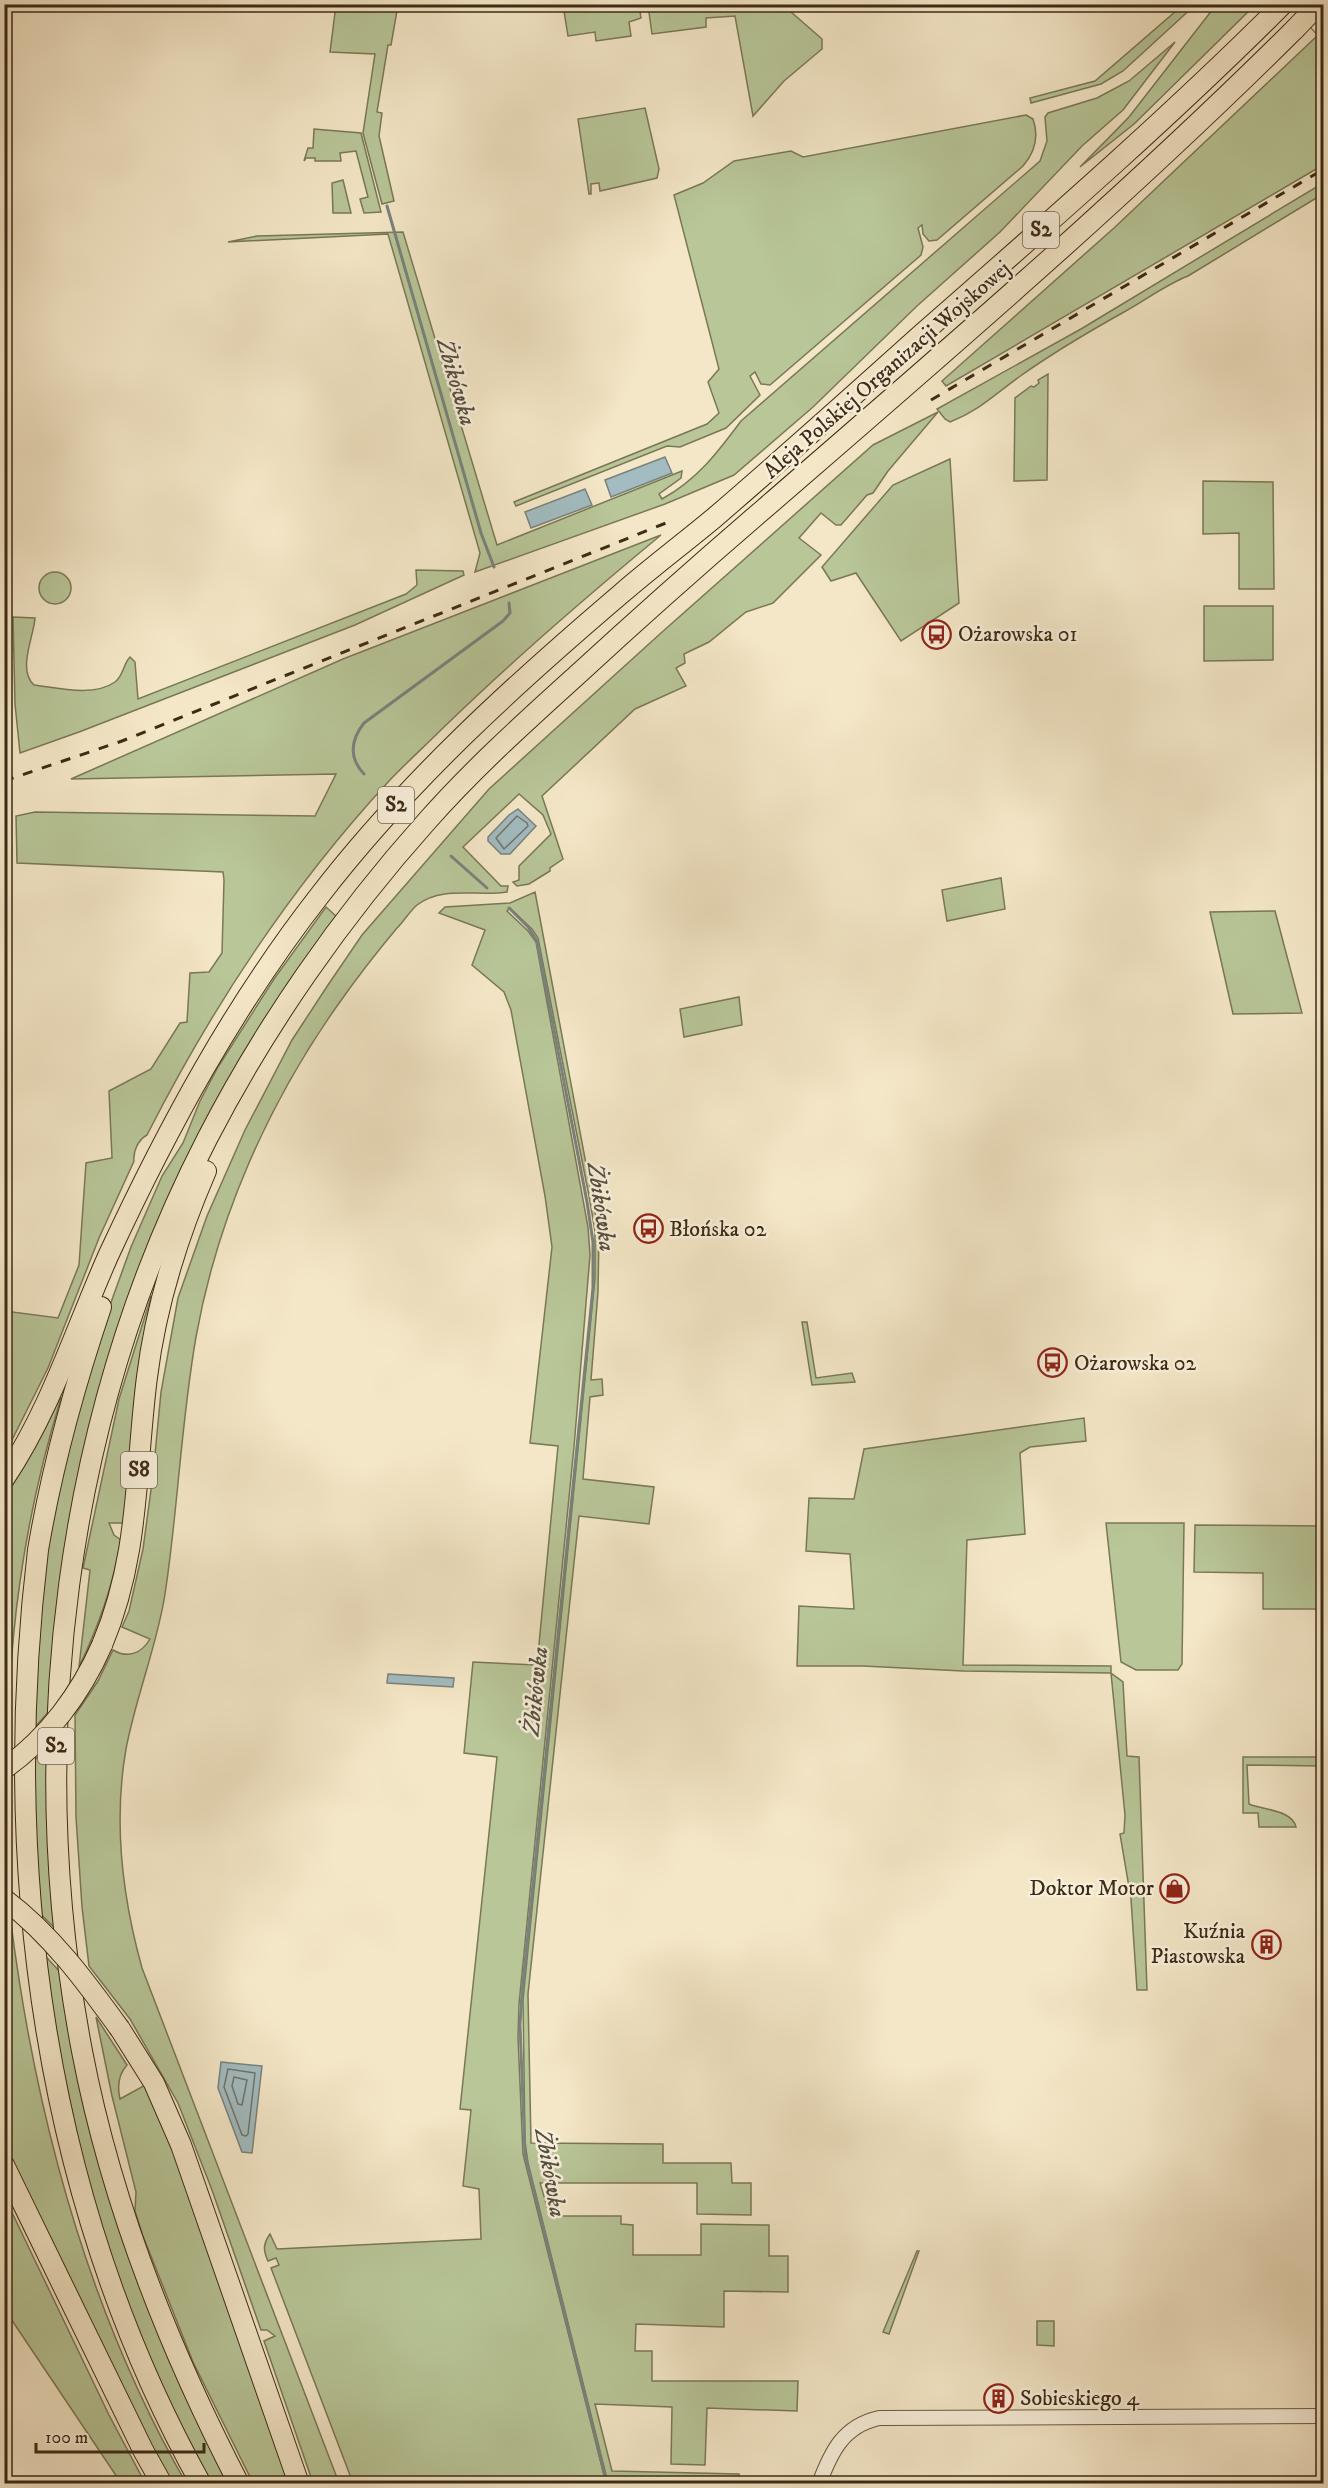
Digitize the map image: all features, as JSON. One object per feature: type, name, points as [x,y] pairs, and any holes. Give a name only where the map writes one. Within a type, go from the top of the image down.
[{"type":"highway","name":"Aleja Polskiej Organizacji Wojskowej","points":[[277,1020],[344,921],[383,871],[456,789],[505,740],[644,613],[1089,225],[1223,101],[1319,4]]},
{"type":"highway","name":"Aleja Polskiej Organizacji Wojskowej","points":[[164,1142],[200,1073],[243,1002],[310,907],[389,813],[429,770],[505,696],[622,593],[790,452],[1127,154],[1280,7]]},
{"type":"highway","name":"S2","points":[[239,2484],[196,2398],[155,2302],[120,2202],[93,2104],[77,2022],[62,1913],[57,1833],[57,1728],[62,1651],[75,1546],[94,1452],[120,1355],[150,1267],[204,1145],[227,1101],[277,1020]]},
{"type":"highway","name":"S8","points":[[4,1769],[37,1741],[61,1714],[91,1669],[117,1606],[130,1554],[136,1513],[147,1376],[162,1293],[178,1240],[202,1179],[277,1020]]},
{"type":"highway","points":[[4,1479],[48,1404],[108,1256],[164,1142]]},
{"type":"highway","name":"S2","points":[[164,1142],[86,1350],[67,1415],[49,1494],[35,1569],[25,1655],[21,1728],[20,1839],[33,1987],[44,2049],[69,2160],[94,2243],[125,2325],[158,2402],[201,2484]]},
{"type":"highway","points":[[4,1899],[45,1936],[73,1966],[120,2029],[154,2083],[181,2145],[299,2484]]},
{"type":"highway","points":[[4,2165],[162,2484]]},
{"type":"street","points":[[1299,4],[1323,31]]},
{"type":"street","points":[[819,2484],[832,2452],[845,2434],[862,2424],[879,2418],[1323,2416]]},
{"type":"green space","points":[[336,5],[398,5],[391,45],[388,45],[377,112],[382,113],[379,136],[394,201],[382,204],[363,133],[375,54],[330,52]]},
{"type":"green space","points":[[563,5],[639,5],[641,18],[629,22],[631,36],[596,41],[595,32],[568,36]]},
{"type":"green space","points":[[648,5],[783,5],[822,39],[822,49],[784,81],[753,116],[735,16],[706,18],[706,27],[652,34]]},
{"type":"green space","points":[[1183,5],[1195,5],[1123,71],[1101,84],[1031,103],[1030,98],[1095,81]]},
{"type":"green space","points":[[1216,5],[1255,5],[1134,124],[1080,167],[1129,117]]},
{"type":"green space","points":[[1318,35],[1324,41],[1323,165],[946,386],[942,381],[1114,228]]},
{"type":"green space","points":[[1175,42],[1123,110],[1082,146],[1000,232],[917,306],[813,407],[734,475],[665,504],[475,572],[480,553],[388,234],[228,242],[257,236],[403,232],[497,545],[682,471],[681,478],[659,494],[662,499],[686,483],[715,454],[741,421],[1040,161],[1047,141],[1045,117],[1048,113],[1097,98],[1129,81]]},
{"type":"green space","points":[[645,108],[659,169],[657,178],[600,191],[599,183],[591,184],[591,194],[589,194],[578,119]]},
{"type":"green space","points":[[1026,115],[1033,119],[1036,138],[1033,149],[1023,166],[937,240],[929,241],[923,234],[922,225],[918,228],[923,247],[921,255],[770,385],[761,384],[755,372],[750,376],[760,395],[726,428],[680,447],[667,446],[516,506],[514,502],[707,424],[719,413],[708,382],[719,369],[674,195],[703,183],[734,161],[791,151],[803,157]]},
{"type":"green space","points":[[314,129],[361,133],[381,212],[364,213],[360,199],[368,197],[356,151],[340,153],[341,161],[315,161],[315,158],[306,158],[304,161],[308,148],[313,148]]},
{"type":"green space","points":[[343,180],[351,213],[333,213],[332,183]]},
{"type":"green space","points":[[1323,183],[1323,194],[1188,276],[1163,288],[1071,343],[1031,368],[970,412],[950,422],[937,409],[1081,329]]},
{"type":"green space","points":[[1048,374],[1047,480],[1014,481],[1015,398],[1031,386],[1034,387],[1039,383],[1038,380]]},
{"type":"green space","points":[[938,412],[888,471],[873,493],[867,495],[841,525],[836,525],[821,513],[799,538],[821,555],[773,603],[746,612],[709,642],[684,654],[685,663],[676,668],[686,686],[635,709],[542,796],[563,859],[550,868],[550,871],[529,884],[517,886],[513,882],[519,880],[519,866],[551,834],[543,815],[519,794],[463,847],[501,886],[508,886],[507,892],[449,893],[427,899],[414,907],[381,947],[337,1006],[289,1082],[248,1164],[217,1249],[205,1293],[191,1369],[165,1594],[126,1749],[120,1804],[122,1859],[129,1914],[142,1968],[339,2483],[313,2483],[264,2341],[275,2336],[267,2330],[261,2330],[212,2190],[178,2103],[130,2019],[89,1966],[82,1907],[76,1817],[75,1715],[98,1681],[113,1650],[124,1654],[134,1653],[143,1648],[150,1639],[122,1627],[129,1611],[143,1549],[161,1392],[178,1298],[207,1216],[245,1130],[292,1040],[362,935],[489,789],[873,445]]},
{"type":"green space","points":[[950,459],[959,603],[901,641],[856,573],[831,581],[822,567],[893,485]]},
{"type":"green space","points":[[1203,481],[1273,482],[1274,589],[1239,589],[1239,533],[1203,534]]},
{"type":"green space","points":[[661,535],[523,653],[402,768],[353,821],[287,906],[226,995],[172,1087],[147,1135],[137,1146],[134,1161],[99,1238],[48,1368],[5,1454],[5,1311],[58,1318],[79,1265],[86,1163],[112,1158],[109,1091],[151,1069],[180,1023],[187,1022],[190,973],[209,972],[222,953],[224,880],[223,872],[17,863],[16,816],[35,812],[315,816],[336,774],[71,779],[343,659]]},
{"type":"green space","points":[[416,570],[463,571],[464,575],[355,625],[20,753],[15,704],[13,617],[35,618],[27,662],[29,679],[34,685],[76,690],[106,687],[118,679],[130,657],[135,662],[138,699],[406,594],[417,585]]},
{"type":"green space","points":[[55,572],[66,577],[71,588],[66,599],[55,604],[44,599],[39,588],[44,577]]},
{"type":"green space","points":[[1204,606],[1273,606],[1273,660],[1204,661]]},
{"type":"green space","points":[[1001,878],[1005,909],[947,921],[942,890]]},
{"type":"green space","points":[[535,892],[599,1233],[598,1292],[591,1380],[602,1379],[603,1395],[590,1397],[583,1479],[654,1487],[649,1524],[579,1516],[528,1994],[531,2143],[663,2144],[663,2163],[731,2163],[732,2183],[751,2183],[751,2215],[697,2214],[697,2183],[540,2183],[550,2216],[621,2216],[621,2224],[633,2225],[633,2255],[701,2255],[701,2224],[769,2225],[769,2256],[788,2256],[788,2292],[724,2291],[724,2327],[636,2324],[635,2351],[652,2351],[652,2381],[798,2381],[797,2411],[707,2408],[705,2465],[671,2464],[672,2407],[595,2404],[612,2471],[739,2474],[739,2477],[814,2477],[811,2483],[608,2483],[528,2163],[525,2142],[523,2000],[595,1278],[595,1231],[538,938],[510,908],[507,911],[536,942],[588,1227],[590,1255],[574,1447],[519,2004],[518,2037],[523,2154],[606,2483],[353,2483],[271,2268],[279,2265],[276,2258],[268,2261],[265,2250],[270,2234],[277,2249],[481,2239],[479,2189],[463,2186],[471,2110],[460,2109],[497,1757],[464,1753],[473,1662],[537,1665],[558,1446],[530,1443],[552,1247],[511,1010],[504,992],[472,965],[485,930],[439,913],[445,907],[510,903]]},
{"type":"green space","points":[[326,907],[336,916],[288,983],[222,1091],[121,1329],[52,1708],[27,1736],[34,1641],[56,1493],[93,1353],[114,1294],[131,1247],[162,1176],[183,1143],[200,1101],[218,1067],[274,979]]},
{"type":"green space","points":[[1275,911],[1302,1013],[1233,1014],[1210,912]]},
{"type":"green space","points":[[739,997],[742,1025],[684,1037],[680,1009]]},
{"type":"green space","points":[[151,1297],[154,1298],[128,1523],[109,1523],[114,1535],[121,1540],[118,1557],[104,1605],[79,1667],[90,1570],[83,1568],[119,1399]]},
{"type":"green space","points":[[802,1322],[807,1322],[816,1378],[852,1373],[855,1382],[812,1385]]},
{"type":"green space","points":[[59,1397],[61,1398],[38,1485],[21,1573],[11,1663],[8,1752],[5,1755],[5,1492],[36,1445]]},
{"type":"green space","points":[[1084,1418],[1086,1441],[1030,1447],[1020,1453],[1025,1534],[967,1540],[963,1665],[1111,1666],[1111,1673],[797,1666],[799,1606],[854,1609],[850,1554],[806,1551],[809,1498],[854,1499],[864,1449]]},
{"type":"green space","points":[[1106,1523],[1184,1523],[1182,1664],[1178,1670],[1136,1670],[1121,1662]]},
{"type":"green space","points":[[1195,1525],[1323,1526],[1323,1609],[1263,1609],[1263,1573],[1194,1572]]},
{"type":"green space","points":[[1111,1673],[1123,1682],[1127,1756],[1139,1757],[1147,1990],[1137,1990],[1131,1899],[1120,1834],[1124,1833],[1125,1815]]},
{"type":"green space","points":[[50,1746],[58,1931],[31,1905],[27,1767]]},
{"type":"green space","points":[[1243,1757],[1323,1757],[1323,1766],[1247,1765],[1249,1804],[1277,1811],[1289,1817],[1296,1827],[1259,1827],[1258,1813],[1243,1813]]},
{"type":"green space","points":[[5,1917],[11,1923],[35,2069],[71,2212],[94,2282],[121,2351],[151,2418],[186,2483],[171,2483],[141,2429],[5,2149]]},
{"type":"green space","points":[[36,1946],[62,1974],[79,2071],[231,2483],[209,2483],[171,2411],[100,2239]]},
{"type":"green space","points":[[96,2017],[127,2065],[119,2081],[120,2099],[147,2084],[159,2110],[292,2483],[253,2483],[193,2362],[135,2211],[136,2192],[112,2096]]},
{"type":"green space","points":[[5,2198],[109,2415],[145,2483],[121,2483],[5,2310]]},
{"type":"green space","points":[[917,2251],[919,2251],[889,2334],[883,2332]]},
{"type":"green space","points":[[1037,2321],[1054,2321],[1054,2346],[1037,2345]]},
{"type":"water","points":[[665,457],[672,473],[611,497],[605,480]]},
{"type":"water","points":[[585,489],[592,505],[531,528],[525,512]]},
{"type":"water","points":[[518,809],[536,826],[510,854],[501,854],[488,841],[488,837]]},
{"type":"water","points":[[388,1674],[454,1678],[453,1687],[387,1683]]},
{"type":"water","points":[[221,2062],[262,2066],[252,2153],[242,2152],[218,2088]]},
{"type":"waterway","name":"Żbikówka","points":[[387,206],[481,533],[494,567]]},
{"type":"waterway","name":"Żbikówka","points":[[364,774],[356,762],[353,749],[356,736],[364,723],[503,621],[510,613],[509,603]]},
{"type":"waterway","name":"Żbikówka","points":[[451,856],[487,888]]},
{"type":"waterway","name":"Żbikówka","points":[[509,908],[528,927],[537,941],[593,1242],[593,1288],[520,2025],[525,2154],[607,2484]]},
{"type":"railway","points":[[931,400],[1324,169]]},
{"type":"railway","points":[[4,781],[122,741],[671,521]]},
{"type":"place","name":"Ożarowska 01","points":[[937,634]]},
{"type":"place","name":"Błońska 02","points":[[648,1229]]},
{"type":"place","name":"Ożarowska 02","points":[[1053,1363]]},
{"type":"place","name":"Doktor Motor","points":[[1175,1888]]},
{"type":"place","name":"Kuźnia Piastowska","points":[[1266,1944]]},
{"type":"place","name":"Sobieskiego 4","points":[[999,2398]]}]
